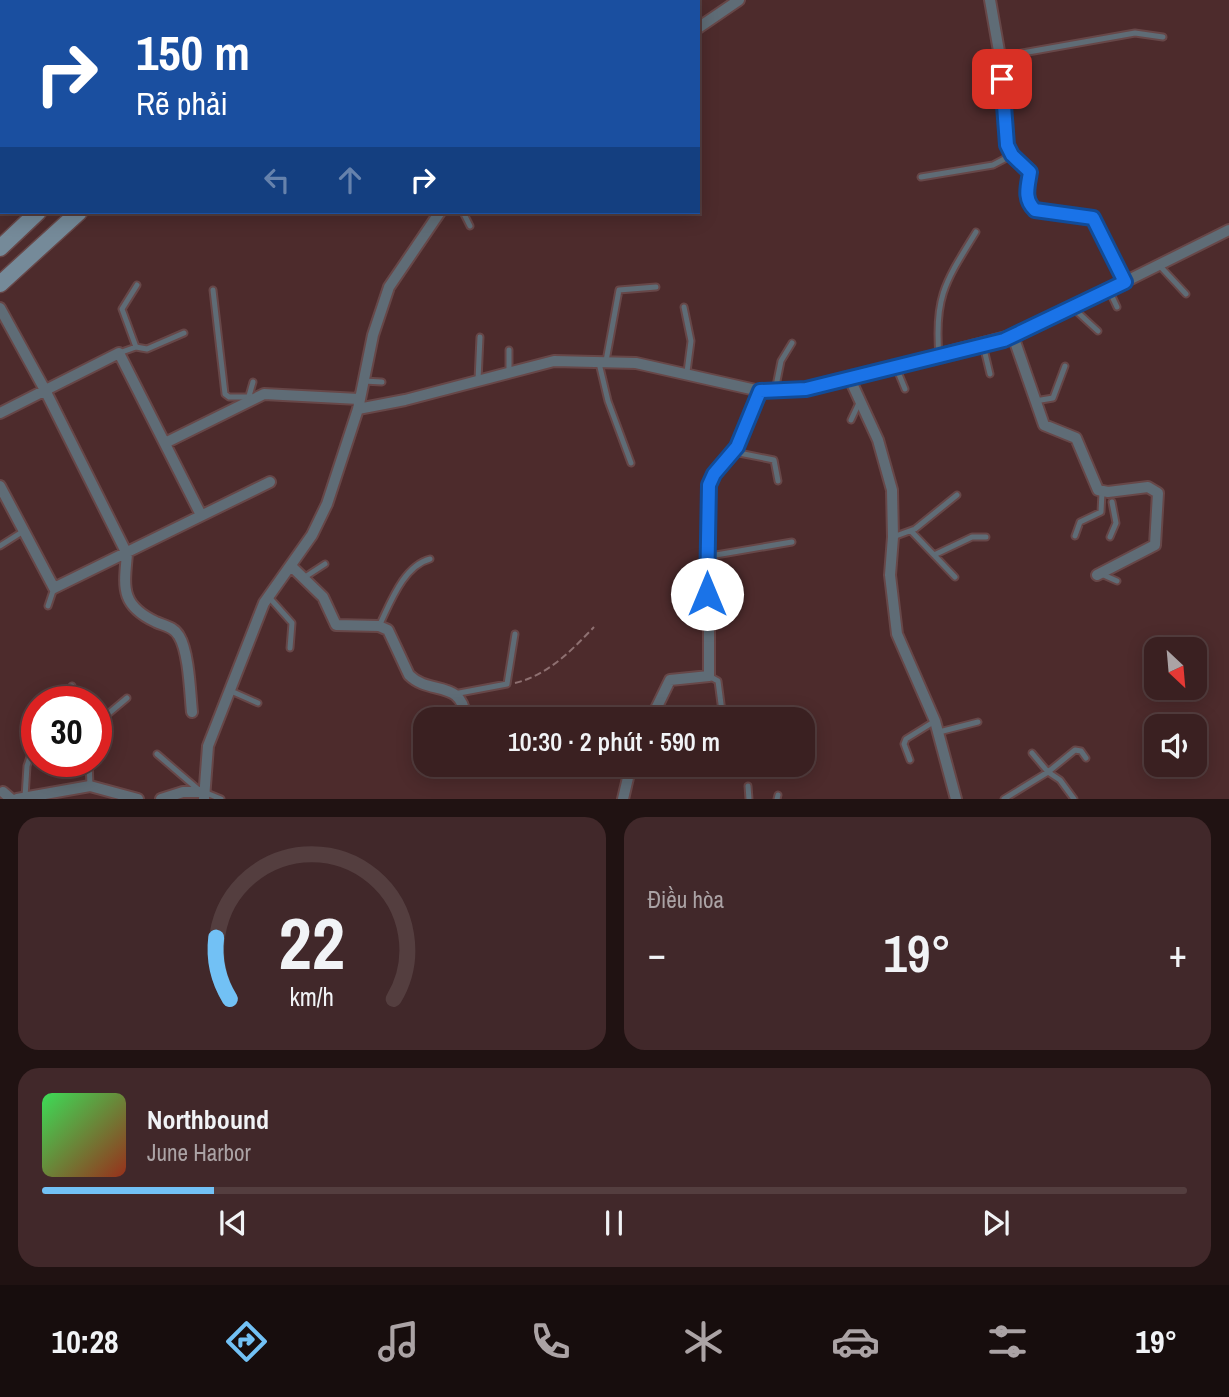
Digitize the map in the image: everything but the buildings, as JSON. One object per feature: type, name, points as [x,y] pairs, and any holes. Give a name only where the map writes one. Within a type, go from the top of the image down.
[{"type":"main road","points":[[0,248],[36,214]]},
{"type":"main road","points":[[0,284],[73,214]]},
{"type":"street","points":[[700,27],[739,0]]},
{"type":"street","points":[[990,0],[1000,57],[1007,145],[1012,155],[1030,172],[1027,198],[1029,204],[1035,210],[1093,218],[1125,282]]},
{"type":"street","points":[[161,799],[203,794],[208,746],[228,690],[268,596],[312,535],[327,504],[358,404],[373,335],[389,287],[439,214]]},
{"type":"street","points":[[165,443],[252,396],[278,392],[358,404],[405,400],[554,361],[602,360],[687,372],[760,391],[806,389],[1013,336],[1229,230]]},
{"type":"street","points":[[0,308],[46,390],[127,554],[122,582],[132,603],[144,615],[170,627],[181,640],[192,712]]},
{"type":"street","points":[[1013,336],[1045,428],[1076,438],[1095,486],[1108,496],[1148,487],[1158,493],[1156,540],[1151,548],[1098,574]]},
{"type":"street","points":[[0,413],[119,353],[201,515]]},
{"type":"street","points":[[850,379],[878,440],[892,490],[893,537],[890,575],[894,621],[901,646],[937,727],[956,799]]},
{"type":"street","points":[[657,707],[670,680],[709,676],[709,485],[714,474],[734,452],[760,391]]},
{"type":"street","points":[[0,486],[54,588],[270,482]]},
{"type":"street","points":[[291,566],[323,597],[336,625],[379,626],[393,635],[412,679],[454,694],[464,707]]},
{"type":"street","points":[[623,799],[628,777]]},
{"type":"street","points":[[21,798],[40,792],[90,786],[138,799]]},
{"type":"lane","points":[[1000,57],[1135,33],[1163,37]]},
{"type":"lane","points":[[921,177],[993,165],[1012,155]]},
{"type":"lane","points":[[464,214],[470,226]]},
{"type":"lane","points":[[939,356],[937,328],[946,280],[976,232]]},
{"type":"lane","points":[[1160,265],[1186,294]]},
{"type":"lane","points":[[136,347],[122,309],[137,285]]},
{"type":"lane","points":[[631,463],[608,401],[602,360],[619,290],[656,288]]},
{"type":"lane","points":[[213,290],[225,394],[229,397],[252,396],[253,382]]},
{"type":"lane","points":[[1109,290],[1117,307]]},
{"type":"lane","points":[[684,307],[691,346],[687,372]]},
{"type":"lane","points":[[1073,308],[1098,331]]},
{"type":"lane","points":[[119,353],[136,347],[150,348],[184,333]]},
{"type":"lane","points":[[478,380],[480,337]]},
{"type":"lane","points":[[775,391],[781,361],[792,343]]},
{"type":"lane","points":[[983,345],[990,374]]},
{"type":"lane","points":[[509,350],[509,371]]},
{"type":"lane","points":[[1035,401],[1053,398],[1065,366]]},
{"type":"lane","points":[[896,367],[905,389]]},
{"type":"lane","points":[[364,381],[382,383]]},
{"type":"lane","points":[[850,420],[859,403]]},
{"type":"lane","points":[[734,452],[774,460],[778,481]]},
{"type":"lane","points":[[893,537],[911,531],[957,495]]},
{"type":"lane","points":[[1076,536],[1080,522],[1101,512],[1108,496]]},
{"type":"lane","points":[[1108,496],[1116,523],[1110,537]]},
{"type":"lane","points":[[911,531],[955,577]]},
{"type":"lane","points":[[0,546],[22,532]]},
{"type":"lane","points":[[934,555],[972,537],[986,537]]},
{"type":"lane","points":[[707,556],[792,542]]},
{"type":"lane","points":[[379,626],[400,584],[421,562],[430,559]]},
{"type":"lane","points":[[305,577],[325,564]]},
{"type":"lane","points":[[1098,574],[1117,581]]},
{"type":"lane","points":[[48,606],[54,588]]},
{"type":"lane","points":[[268,596],[292,623],[290,648]]},
{"type":"lane","points":[[454,694],[507,684],[515,634]]},
{"type":"lane","points":[[709,676],[718,681],[721,707]]},
{"type":"lane","points":[[228,690],[258,703]]},
{"type":"lane","points":[[112,711],[127,698]]},
{"type":"lane","points":[[910,760],[904,744],[906,739],[937,727],[978,722]]},
{"type":"lane","points":[[1007,798],[1048,772],[1074,750],[1081,751],[1086,758]]},
{"type":"lane","points":[[1032,753],[1048,772],[1060,780],[1074,799]]},
{"type":"lane","points":[[158,754],[203,794],[221,799]]},
{"type":"lane","points":[[21,798],[25,777]]},
{"type":"lane","points":[[90,777],[90,786]]},
{"type":"lane","points":[[748,786],[749,799]]},
{"type":"path","points":[[507,684],[531,678],[555,665],[594,627]]},
{"type":"route","points":[[707,594],[709,485],[714,474],[737,447],[760,391],[806,389],[1004,340],[1125,282],[1093,218],[1087,215],[1035,210],[1029,204],[1027,198],[1030,172],[1028,167],[1012,155],[1007,145],[1002,79]]}]
